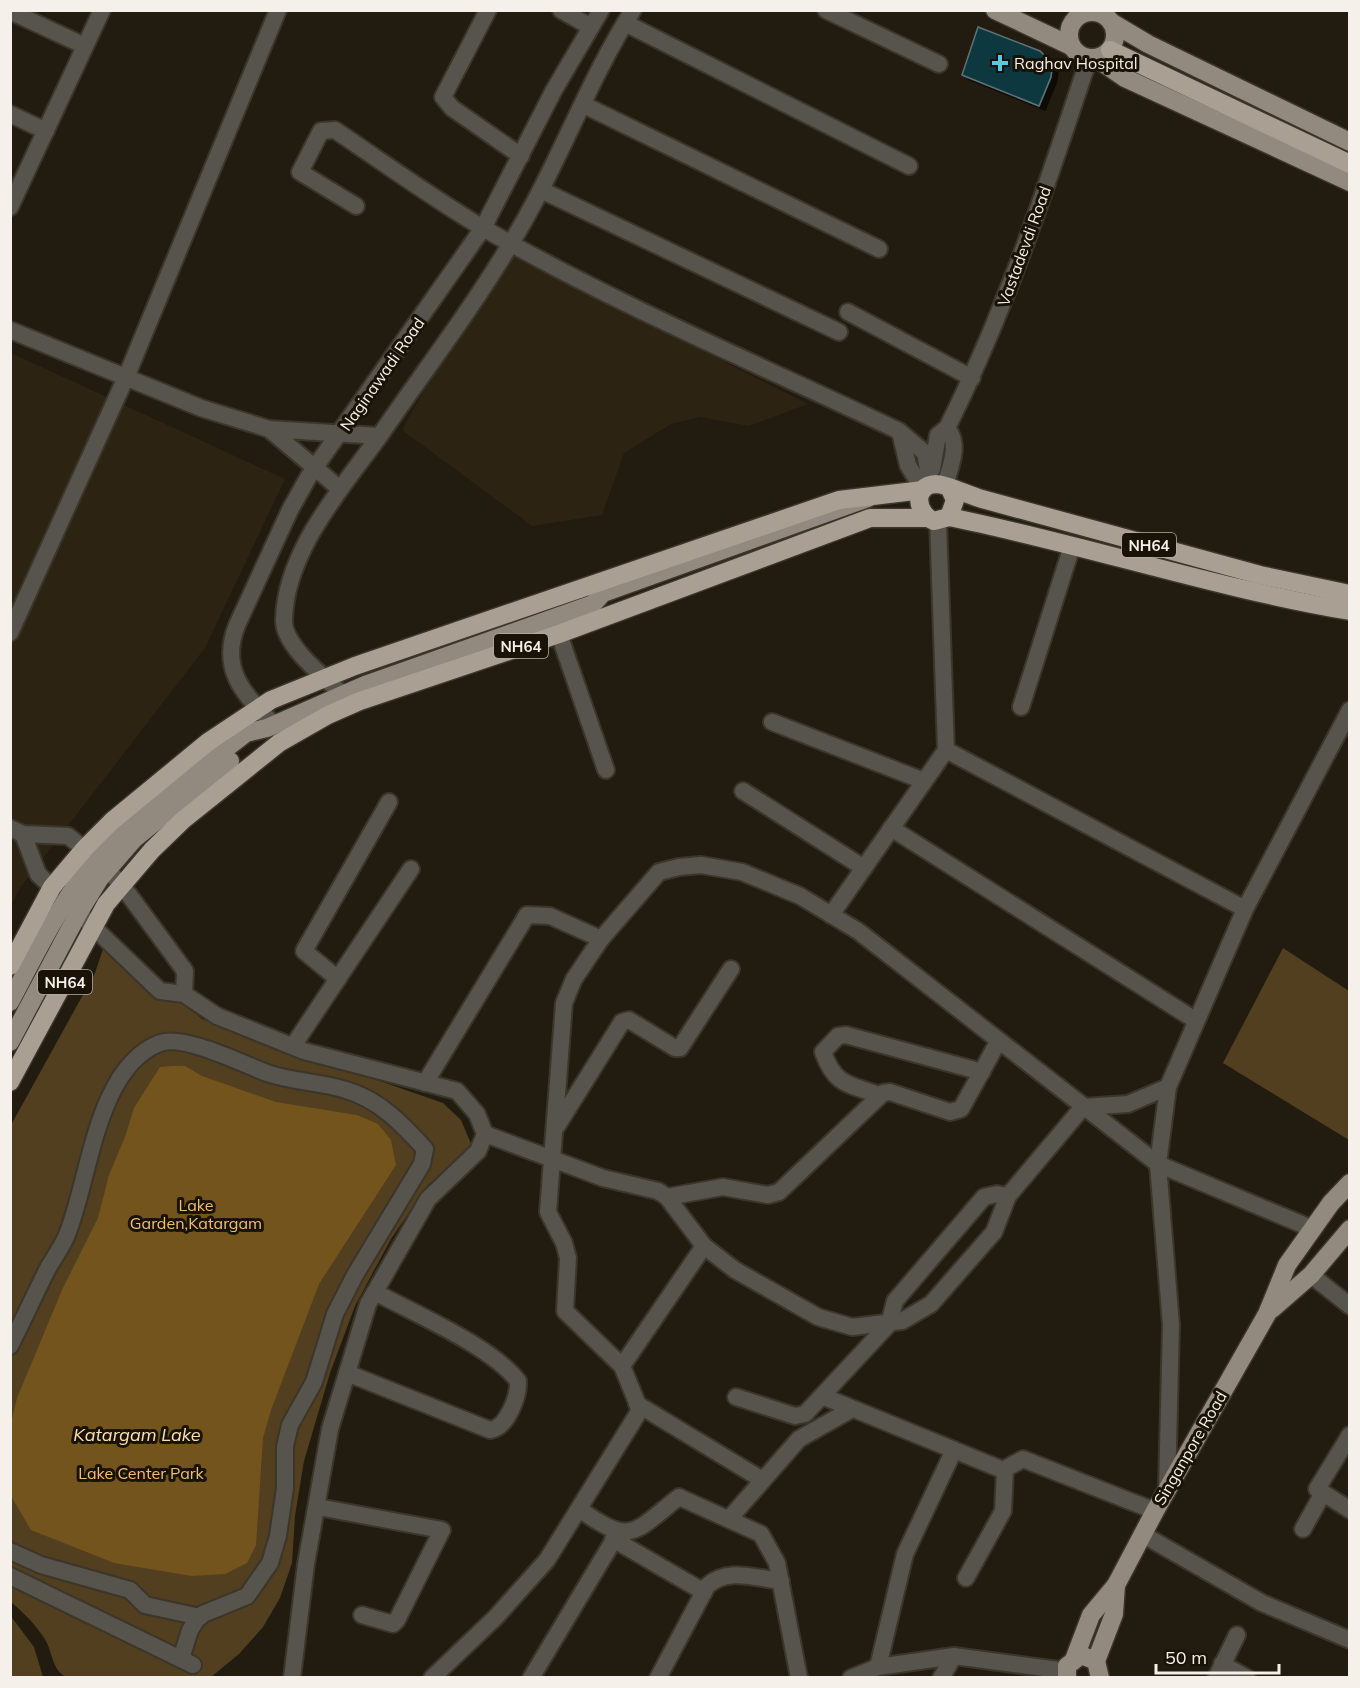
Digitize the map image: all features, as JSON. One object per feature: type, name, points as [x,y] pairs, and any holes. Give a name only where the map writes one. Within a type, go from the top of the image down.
[{"type":"highway","points":[[1098,55],[1137,63],[1350,164]]},
{"type":"highway","points":[[937,488],[955,506],[938,518],[919,508],[920,495],[937,488]]},
{"type":"highway","name":"NH64","points":[[10,966],[96,859],[112,821],[199,749],[257,709],[294,688],[839,500],[937,488],[1260,575],[1350,594]]},
{"type":"highway","name":"NH64","points":[[10,1082],[94,926],[121,884],[276,730],[347,699],[559,634],[870,519],[938,518],[1072,546],[1274,598],[1350,611]]},
{"type":"main road","points":[[995,10],[1071,46],[1082,56],[1098,55],[1125,78],[1350,182]]},
{"type":"main road","points":[[1071,46],[1070,26],[1092,14]]},
{"type":"main road","points":[[1092,14],[1115,36],[1098,55]]},
{"type":"main road","points":[[1092,14],[1148,44],[1350,142]]},
{"type":"main road","points":[[347,699],[593,604],[603,593],[843,509],[873,496]]},
{"type":"main road","points":[[593,604],[609,607],[850,518],[870,519]]},
{"type":"main road","points":[[10,1002],[65,899],[91,890],[96,859],[130,824],[246,733],[276,730]]},
{"type":"main road","points":[[10,1042],[65,899]]},
{"type":"main road","name":"Singanpore Road","points":[[1070,1669],[1091,1615],[1116,1585],[1155,1510],[1267,1314],[1287,1265],[1312,1229],[1350,1184]]},
{"type":"main road","name":"Singanpore Road","points":[[1267,1314],[1311,1275],[1350,1229]]},
{"type":"main road","name":"Singanpore Road","points":[[1099,1673],[1114,1614],[1116,1585]]},
{"type":"main road","points":[[1070,1669],[1086,1655],[1099,1673]]},
{"type":"street","points":[[10,207],[102,10]]},
{"type":"street","points":[[10,633],[127,375],[278,10]]},
{"type":"street","points":[[488,10],[443,97],[452,108],[521,156]]},
{"type":"street","points":[[561,10],[591,27]]},
{"type":"street","name":"Naginawadi Road","points":[[276,730],[257,709],[234,676],[230,660],[232,638],[290,510],[315,469],[483,228],[554,90],[601,10]]},
{"type":"street","points":[[826,10],[939,64]]},
{"type":"street","points":[[14,13],[85,46]]},
{"type":"street","points":[[629,17],[909,165]]},
{"type":"street","name":"Naginawadi Road","points":[[347,699],[296,649],[286,633],[284,620],[289,589],[300,557],[327,506],[379,436],[511,244],[629,17]]},
{"type":"street","name":"Vastadevdi Road","points":[[937,488],[938,435],[947,428],[972,378],[1032,230],[1098,55]]},
{"type":"street","points":[[584,105],[879,249]]},
{"type":"street","points":[[10,114],[46,131]]},
{"type":"street","points":[[356,206],[300,172],[321,131],[335,130],[511,244],[676,328],[899,431],[908,465],[937,488]]},
{"type":"street","points":[[541,190],[839,332]]},
{"type":"street","points":[[848,312],[972,378]]},
{"type":"street","points":[[10,330],[127,375],[201,408],[269,429],[379,436]]},
{"type":"street","points":[[269,429],[340,489]]},
{"type":"street","points":[[831,915],[946,750],[938,518]]},
{"type":"street","points":[[1020,707],[1072,546]]},
{"type":"street","points":[[559,634],[606,770]]},
{"type":"street","points":[[1167,1489],[1171,1325],[1158,1164],[1168,1087],[1195,1020],[1245,909],[1350,710]]},
{"type":"street","points":[[772,722],[924,781]]},
{"type":"street","points":[[946,750],[1245,909]]},
{"type":"street","points":[[743,791],[864,868]]},
{"type":"street","points":[[338,979],[304,951],[388,802]]},
{"type":"street","points":[[891,828],[1195,1020]]},
{"type":"street","points":[[17,831],[68,836],[96,859],[121,884],[185,971],[184,994]]},
{"type":"street","points":[[17,831],[38,874],[160,991],[184,994],[217,1016],[293,1046],[457,1090],[477,1114],[485,1134],[478,1151],[428,1199],[368,1304],[330,1429],[318,1507],[306,1564],[292,1677]]},
{"type":"street","points":[[432,1677],[496,1617],[547,1560],[640,1410],[622,1366],[565,1311],[568,1258],[564,1244],[548,1212],[556,1127],[556,1074],[564,1003],[574,979],[601,939],[659,873],[679,867],[701,865],[742,872],[800,896],[858,932],[1158,1164],[1312,1229]]},
{"type":"street","points":[[293,1046],[411,869]]},
{"type":"street","points":[[425,1083],[527,915],[550,916],[601,939]]},
{"type":"street","points":[[556,1127],[622,1022],[629,1020],[675,1048],[680,1048],[731,969]]},
{"type":"street","points":[[879,1095],[844,1082],[829,1070],[823,1052],[838,1036],[846,1035],[982,1072]]},
{"type":"street","points":[[10,1346],[66,1237],[88,1157],[114,1089],[130,1063],[161,1042],[189,1042],[268,1073],[307,1084],[345,1090],[373,1101],[393,1116],[425,1149],[422,1164],[335,1314],[314,1382],[290,1425],[285,1446],[285,1488],[278,1536],[270,1563],[247,1596],[200,1617],[190,1630],[187,1662],[10,1576]]},
{"type":"street","points":[[667,1197],[723,1187],[768,1195],[779,1192],[879,1095],[890,1092],[950,1112],[956,1111],[966,1104],[999,1042]]},
{"type":"street","points":[[485,1134],[551,1161],[603,1178],[658,1191],[667,1197],[704,1246],[735,1270],[818,1317],[852,1327],[889,1324],[917,1314],[931,1304],[994,1232],[1008,1196],[1083,1107],[1128,1104],[1168,1087]]},
{"type":"street","points":[[736,1397],[800,1416],[822,1396],[889,1324],[896,1301],[984,1197],[997,1194],[1008,1196]]},
{"type":"street","points":[[622,1366],[704,1246]]},
{"type":"street","points":[[1311,1275],[1350,1306]]},
{"type":"street","points":[[347,1373],[490,1430],[499,1428],[514,1402],[518,1381],[511,1372],[484,1352],[375,1292]]},
{"type":"street","points":[[822,1396],[1005,1470]]},
{"type":"street","points":[[637,1404],[756,1476]]},
{"type":"street","points":[[729,1519],[799,1439],[852,1409]]},
{"type":"street","points":[[1350,1435],[1317,1487],[1350,1510]]},
{"type":"street","points":[[878,1667],[904,1554],[954,1450]]},
{"type":"street","points":[[1005,1470],[1023,1459],[1155,1510]]},
{"type":"street","points":[[966,1578],[1003,1511],[1005,1470]]},
{"type":"street","points":[[1302,1529],[1323,1493]]},
{"type":"street","points":[[531,1677],[615,1536],[632,1531],[678,1497],[761,1534],[777,1563],[799,1677]]},
{"type":"street","points":[[318,1507],[442,1530],[397,1620],[393,1624],[385,1623],[362,1615]]},
{"type":"street","points":[[579,1509],[615,1536],[704,1592]]},
{"type":"street","points":[[1142,1534],[1262,1603],[1350,1640]]},
{"type":"street","points":[[10,1551],[41,1565],[130,1590],[145,1605],[200,1617]]},
{"type":"street","points":[[658,1677],[704,1592],[717,1577],[727,1574],[781,1581]]},
{"type":"street","points":[[1237,1635],[1219,1671],[1247,1677]]},
{"type":"street","points":[[941,1677],[954,1656]]},
{"type":"street","points":[[851,1677],[878,1667],[954,1656],[1070,1669]]},
{"type":"shaded area","points":[[502,250],[808,404],[749,426],[700,417],[671,424],[624,453],[602,515],[532,526],[402,430]]},
{"type":"shaded area","points":[[11,353],[285,479],[205,648],[20,888],[11,906]]},
{"type":"green space","name":"Lake Garden,Katargam","points":[[112,940],[125,945],[202,1019],[443,1103],[461,1120],[472,1146],[428,1185],[391,1239],[355,1306],[330,1373],[304,1461],[295,1516],[292,1563],[280,1598],[263,1627],[239,1654],[211,1677],[66,1677],[55,1666],[46,1641],[39,1630],[11,1602],[11,1125],[95,973],[103,949]]},
{"type":"green space","points":[[1283,948],[1349,991],[1349,1140],[1223,1063]]},
{"type":"green space","points":[[10,1615],[34,1647],[43,1677],[11,1677]]},
{"type":"water","name":"Katargam Lake","points":[[185,1066],[202,1076],[276,1102],[357,1115],[378,1124],[391,1140],[396,1165],[319,1284],[271,1410],[263,1438],[256,1545],[247,1563],[225,1574],[192,1576],[114,1563],[31,1530],[11,1496],[11,1423],[17,1398],[62,1290],[98,1218],[109,1175],[134,1108],[160,1067]]},
{"type":"building","points":[[978,27],[1040,51],[1047,58],[1052,67],[1051,77],[1039,106],[962,75]]},
{"type":"place","name":"Raghav Hospital","points":[[1000,63]]},
{"type":"park label","name":"Lake Center Park","points":[[141,1473]]}]
